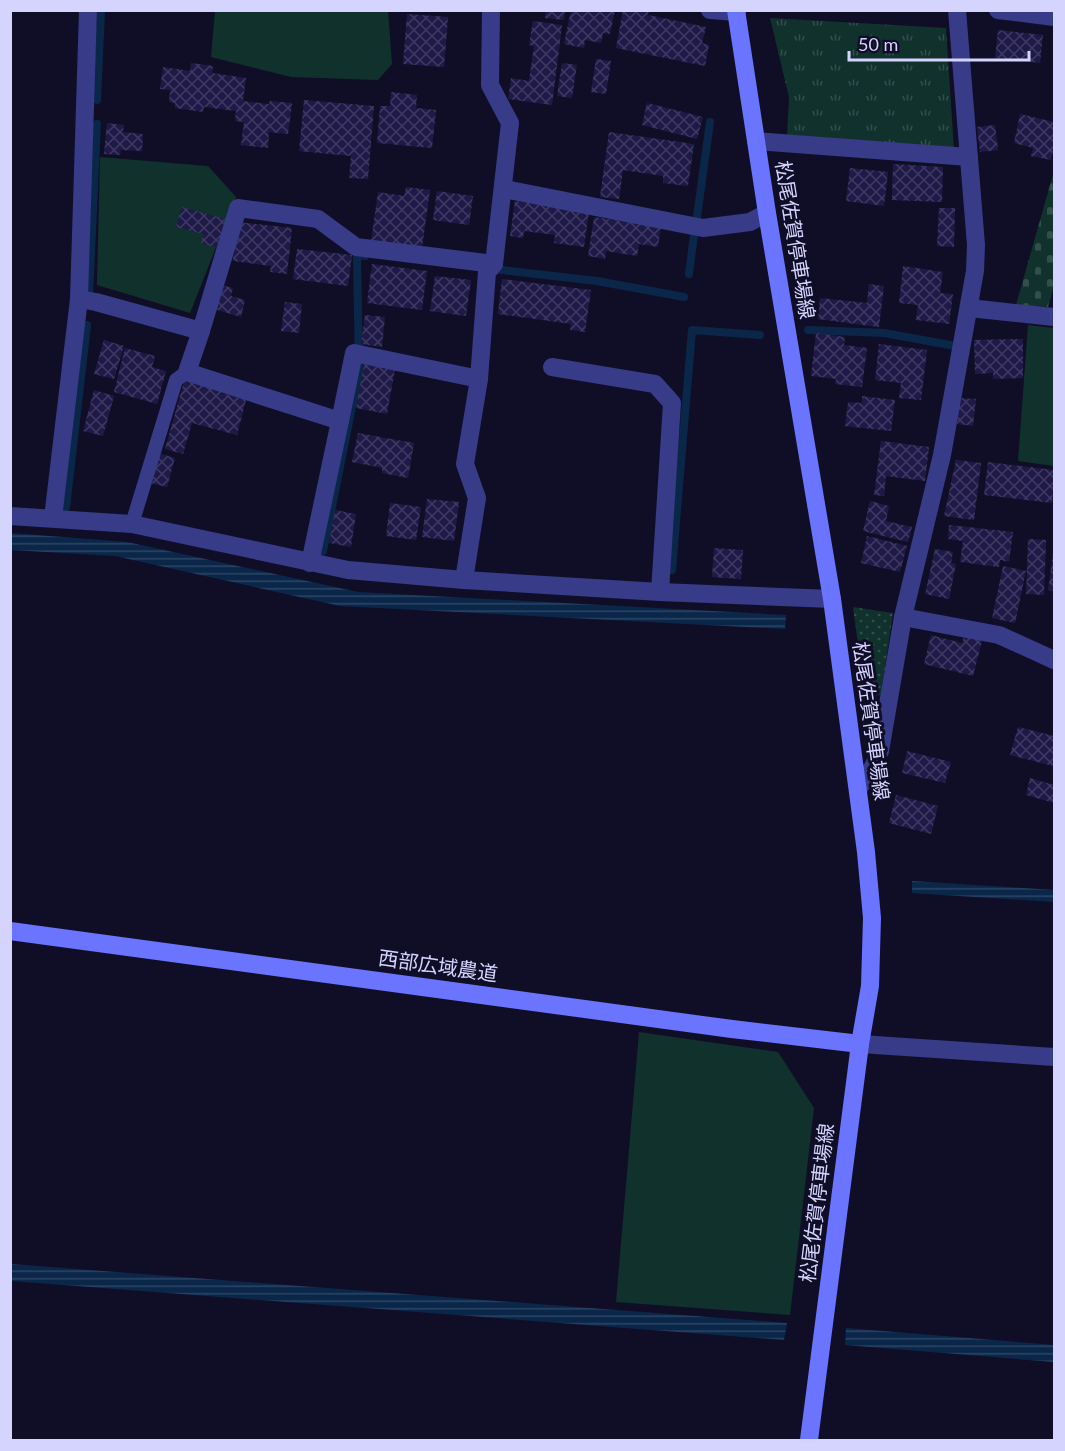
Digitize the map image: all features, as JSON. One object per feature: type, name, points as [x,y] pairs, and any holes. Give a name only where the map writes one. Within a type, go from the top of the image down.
[{"type":"main road","name":"松尾佐賀停車場線","points":[[736,11],[831,599],[858,789],[872,918],[870,986],[860,1044],[809,1440]]},
{"type":"main road","name":"西部広域農道","points":[[10,931],[860,1044]]},
{"type":"street","points":[[53,518],[79,299],[88,10]]},
{"type":"street","points":[[464,580],[477,498],[465,464],[479,380],[490,268],[504,189],[510,123],[490,85],[491,10]]},
{"type":"street","points":[[710,10],[736,11]]},
{"type":"street","points":[[858,789],[873,767],[880,751],[903,617],[942,455],[975,271],[976,245],[957,10]]},
{"type":"street","points":[[998,10],[1054,17]]},
{"type":"street","points":[[756,141],[969,157]]},
{"type":"street","points":[[504,189],[703,228],[750,222],[767,213]]},
{"type":"street","points":[[340,421],[187,372],[238,208],[318,219],[356,247],[490,268]]},
{"type":"street","points":[[79,299],[201,331]]},
{"type":"street","points":[[969,308],[1054,317]]},
{"type":"street","points":[[310,563],[340,421],[363,355],[479,380]]},
{"type":"street","points":[[552,367],[655,384],[672,402],[660,592]]},
{"type":"street","points":[[10,516],[132,524],[348,570],[464,580],[660,592],[831,599]]},
{"type":"street","points":[[903,617],[999,635],[1054,660]]},
{"type":"street","points":[[860,1044],[1054,1057]]},
{"type":"lane","points":[[132,524],[176,380],[187,372]]},
{"type":"green space","points":[[215,11],[388,11],[392,64],[378,80],[291,77],[211,57]]},
{"type":"green space","points":[[770,18],[946,28],[954,150],[787,137],[789,97]]},
{"type":"green space","points":[[100,157],[208,166],[236,197],[190,313],[97,285]]},
{"type":"green space","points":[[1054,171],[1054,286],[1048,307],[1016,305]]},
{"type":"green space","points":[[1028,325],[1054,328],[1054,466],[1018,461]]},
{"type":"green space","points":[[853,607],[893,613],[881,695],[865,697]]},
{"type":"green space","points":[[639,1032],[778,1052],[814,1108],[790,1315],[616,1302]]},
{"type":"water","points":[[11,533],[127,542],[358,592],[786,615],[785,629],[340,606],[115,556],[11,550]]},
{"type":"water","points":[[912,881],[1054,890],[1054,902],[912,893]]},
{"type":"water","points":[[10,1264],[787,1323],[784,1340],[11,1281]]},
{"type":"water","points":[[846,1328],[1054,1345],[1054,1362],[845,1345]]},
{"type":"building","points":[[546,10],[565,10],[564,20],[545,18]]},
{"type":"building","points":[[571,10],[615,10],[610,34],[603,33],[601,43],[585,40],[584,48],[564,44]]},
{"type":"building","points":[[623,10],[649,10],[648,15],[706,27],[702,43],[709,45],[705,66],[616,48]]},
{"type":"building","points":[[407,14],[448,17],[444,67],[403,64]]},
{"type":"building","points":[[533,21],[562,25],[552,105],[508,99],[511,78],[529,81],[534,46],[529,45]]},
{"type":"building","points":[[998,30],[1043,35],[1040,63],[995,58]]},
{"type":"building","points":[[596,59],[611,61],[606,94],[591,92]]},
{"type":"building","points":[[191,63],[213,66],[212,73],[246,78],[243,101],[269,104],[270,101],[292,103],[288,134],[269,132],[268,148],[241,145],[244,122],[235,121],[236,111],[204,107],[203,112],[175,108],[175,103],[169,102],[170,90],[160,89],[163,67],[190,71]]},
{"type":"building","points":[[562,63],[577,65],[572,98],[557,96]]},
{"type":"building","points":[[391,92],[417,95],[416,108],[436,110],[432,148],[377,143],[380,106],[390,106]]},
{"type":"building","points":[[304,100],[374,106],[368,179],[349,178],[351,156],[299,151]]},
{"type":"building","points":[[647,103],[703,117],[697,139],[642,125]]},
{"type":"building","points":[[1020,114],[1054,122],[1054,146],[1051,160],[1031,156],[1033,148],[1014,143]]},
{"type":"building","points":[[107,123],[124,125],[123,132],[143,134],[142,151],[121,150],[120,155],[104,154]]},
{"type":"building","points":[[995,125],[998,150],[980,152],[977,127]]},
{"type":"building","points":[[609,132],[694,144],[688,186],[663,183],[663,176],[623,170],[619,199],[600,197]]},
{"type":"building","points":[[893,164],[943,167],[942,202],[892,200]]},
{"type":"building","points":[[850,168],[888,172],[884,206],[846,201]]},
{"type":"building","points":[[406,187],[430,190],[422,248],[371,241],[378,192],[404,196]]},
{"type":"building","points":[[437,191],[473,196],[469,225],[433,220]]},
{"type":"building","points":[[515,201],[589,212],[584,247],[554,243],[555,235],[524,231],[523,238],[510,236]]},
{"type":"building","points":[[182,207],[225,219],[217,248],[201,243],[203,234],[176,227]]},
{"type":"building","points":[[939,208],[955,208],[954,247],[937,246]]},
{"type":"building","points":[[594,217],[661,227],[658,247],[639,244],[637,256],[606,251],[605,259],[588,256]]},
{"type":"building","points":[[238,222],[292,228],[287,274],[270,272],[271,266],[233,261]]},
{"type":"building","points":[[297,249],[352,255],[348,286],[293,279]]},
{"type":"building","points":[[372,264],[427,271],[422,310],[367,303]]},
{"type":"building","points":[[903,266],[943,272],[940,293],[953,294],[949,324],[916,320],[918,305],[899,303]]},
{"type":"building","points":[[435,276],[471,280],[466,316],[430,311]]},
{"type":"building","points":[[502,279],[591,290],[585,332],[570,330],[571,324],[498,314]]},
{"type":"building","points":[[869,284],[884,286],[879,327],[818,319],[820,298],[867,303]]},
{"type":"building","points":[[221,285],[233,288],[231,296],[245,300],[241,317],[214,309]]},
{"type":"building","points":[[285,302],[302,304],[299,333],[281,331]]},
{"type":"building","points":[[365,315],[385,317],[382,347],[361,344]]},
{"type":"building","points":[[816,333],[845,337],[844,345],[867,348],[862,387],[835,384],[836,379],[811,376]]},
{"type":"building","points":[[1023,339],[1023,378],[993,379],[993,373],[975,374],[974,340]]},
{"type":"building","points":[[104,340],[124,346],[114,379],[94,374]]},
{"type":"building","points":[[879,344],[927,350],[921,400],[899,398],[901,383],[875,380]]},
{"type":"building","points":[[125,348],[155,356],[152,367],[166,371],[157,404],[114,392]]},
{"type":"building","points":[[364,364],[395,369],[387,414],[356,408]]},
{"type":"building","points":[[185,378],[222,388],[221,393],[246,400],[237,435],[192,423],[183,454],[165,449]]},
{"type":"building","points":[[94,390],[114,396],[103,436],[83,431]]},
{"type":"building","points":[[862,396],[895,400],[891,431],[845,426],[848,402],[862,403]]},
{"type":"building","points":[[960,398],[976,399],[973,426],[957,424]]},
{"type":"building","points":[[358,433],[414,443],[408,478],[382,473],[382,468],[352,462]]},
{"type":"building","points":[[881,441],[929,447],[925,481],[886,476],[884,496],[874,495]]},
{"type":"building","points":[[158,453],[175,458],[167,487],[150,483]]},
{"type":"building","points":[[956,460],[981,463],[974,520],[944,516]]},
{"type":"building","points":[[988,462],[1054,470],[1052,503],[984,495]]},
{"type":"building","points":[[427,499],[459,502],[454,541],[422,537]]},
{"type":"building","points":[[870,501],[889,506],[886,521],[912,527],[908,542],[863,531]]},
{"type":"building","points":[[390,503],[421,507],[416,540],[386,536]]},
{"type":"building","points":[[335,510],[356,514],[351,547],[329,543]]},
{"type":"building","points":[[949,525],[1013,532],[1009,562],[1000,560],[999,567],[960,562],[963,541],[948,539]]},
{"type":"building","points":[[867,536],[907,546],[900,572],[861,563]]},
{"type":"building","points":[[1028,539],[1046,540],[1044,595],[1026,594]]},
{"type":"building","points":[[714,548],[743,550],[741,579],[712,577]]},
{"type":"building","points":[[935,549],[953,552],[951,563],[956,564],[949,599],[925,594]]},
{"type":"building","points":[[1053,553],[1054,591],[1048,591]]},
{"type":"building","points":[[1003,566],[1026,571],[1015,623],[992,618]]},
{"type":"building","points":[[931,635],[962,643],[964,636],[982,641],[973,676],[924,664]]},
{"type":"building","points":[[1018,727],[1054,736],[1053,766],[1010,755]]},
{"type":"building","points":[[907,751],[951,762],[945,783],[902,773]]},
{"type":"building","points":[[1030,778],[1054,785],[1054,803],[1026,795]]},
{"type":"building","points":[[896,795],[938,806],[931,834],[889,823]]},
{"type":"waterway","points":[[97,100],[101,10]]},
{"type":"waterway","points":[[697,217],[710,122]]},
{"type":"waterway","points":[[89,294],[97,124]]},
{"type":"waterway","points":[[689,274],[694,235]]},
{"type":"waterway","points":[[323,551],[359,372],[357,255],[365,256]]},
{"type":"waterway","points":[[493,269],[597,281],[684,297]]},
{"type":"waterway","points":[[66,507],[87,325]]},
{"type":"waterway","points":[[672,570],[692,330],[760,335]]},
{"type":"waterway","points":[[808,330],[884,333],[950,345]]}]
